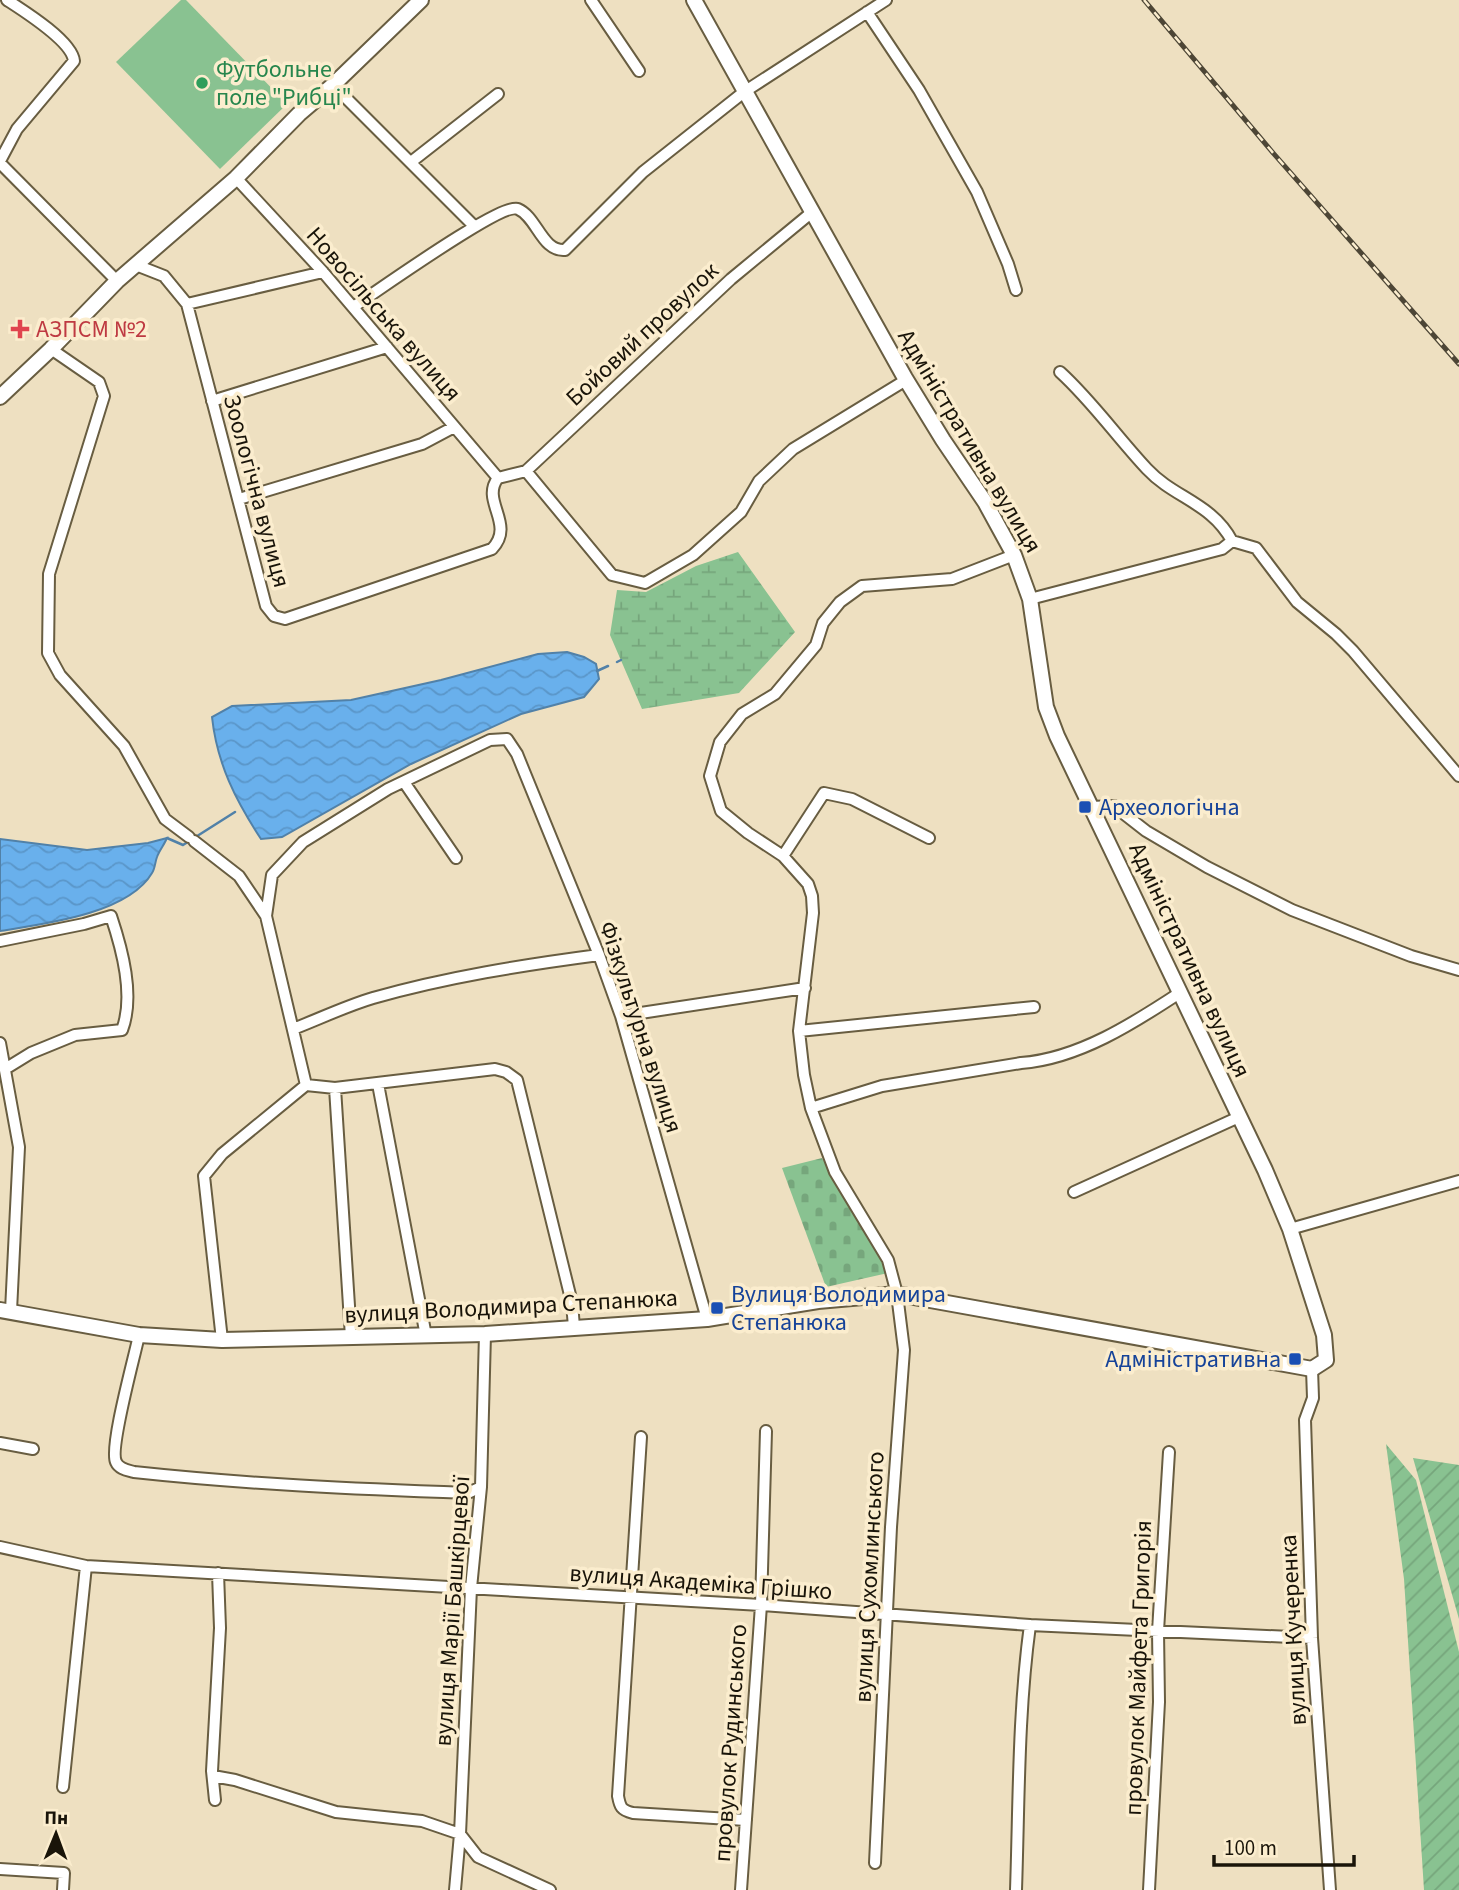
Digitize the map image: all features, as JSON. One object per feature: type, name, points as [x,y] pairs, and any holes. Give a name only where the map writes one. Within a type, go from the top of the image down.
[{"type":"street","points":[[7,0],[65,45],[74,61],[17,129],[0,162],[117,281]]},
{"type":"street","points":[[0,397],[117,281],[236,178],[299,114],[421,0]]},
{"type":"street","points":[[591,0],[639,71]]},
{"type":"street","name":"Адміністративна вулиця","points":[[694,0],[906,380],[985,502],[1014,555],[1030,599],[1046,707],[1057,736],[1181,992],[1290,1229],[1327,1348],[1326,1360],[1312,1369]]},
{"type":"street","points":[[353,307],[474,226],[506,210],[515,208],[523,213],[550,245],[556,250],[565,250],[643,172],[744,92],[886,0]]},
{"type":"street","points":[[867,12],[919,90],[977,192],[1008,264],[1016,290]]},
{"type":"street","points":[[333,85],[474,226]]},
{"type":"street","points":[[411,163],[498,94]]},
{"type":"street","name":"Новосільська вулиця","points":[[236,178],[323,272],[498,478]]},
{"type":"street","name":"Бойовий провулок","points":[[498,478],[526,471],[731,279],[811,212]]},
{"type":"street","name":"Зоологічна вулиця","points":[[136,265],[164,276],[187,304],[266,606],[274,616],[285,619],[492,549],[498,543],[501,533],[501,523],[492,494],[498,478]]},
{"type":"street","points":[[187,304],[323,272]]},
{"type":"street","points":[[212,401],[387,347]]},
{"type":"street","points":[[51,349],[99,382],[104,396],[51,565],[48,653],[60,675],[124,747],[165,819],[239,876],[266,916],[306,1085]]},
{"type":"street","points":[[1060,372],[1087,399],[1147,470],[1216,516],[1232,541],[1256,548],[1297,602],[1353,651],[1459,776]]},
{"type":"street","points":[[526,471],[612,575],[645,583],[693,555],[741,512],[759,481],[793,449],[906,380]]},
{"type":"street","points":[[239,499],[422,444],[454,427]]},
{"type":"street","points":[[1030,599],[1222,549],[1232,541]]},
{"type":"street","name":"вулиця Сухомлинського","points":[[875,1863],[891,1527],[904,1350],[897,1294],[888,1260],[835,1172],[811,1108],[799,1031],[813,896],[808,884],[783,856],[721,811],[710,776],[720,741],[742,714],[775,694],[816,645],[823,624],[840,603],[862,586],[952,579],[1014,555]]},
{"type":"street","name":"Фізкультурна вулиця","points":[[404,782],[490,740],[507,738],[517,754],[621,1016],[707,1319]]},
{"type":"street","points":[[266,916],[272,875],[303,842],[404,782],[456,858]]},
{"type":"street","points":[[783,856],[824,793],[852,799],[929,838]]},
{"type":"street","points":[[1091,807],[1114,806],[1146,831],[1176,849],[1292,910],[1411,956],[1459,970]]},
{"type":"street","points":[[0,941],[111,916],[126,985],[127,1017],[122,1030],[75,1035],[31,1053],[5,1069]]},
{"type":"street","points":[[293,1029],[371,999],[419,987],[528,964],[599,955]]},
{"type":"street","points":[[621,1016],[805,988]]},
{"type":"street","points":[[811,1108],[882,1086],[1021,1063],[1044,1062],[1125,1029],[1181,992]]},
{"type":"street","points":[[799,1031],[1034,1007]]},
{"type":"street","points":[[0,1043],[19,1146],[5,1310]]},
{"type":"street","points":[[222,1340],[204,1176],[222,1154],[306,1085],[335,1088],[495,1069],[506,1072],[517,1080],[572,1303],[574,1327]]},
{"type":"street","points":[[378,1084],[426,1336]]},
{"type":"street","points":[[335,1088],[351,1337]]},
{"type":"street","name":"Адміністративна вулиця","points":[[1074,1192],[1239,1117]]},
{"type":"street","points":[[1290,1229],[1459,1181]]},
{"type":"street","name":"вулиця Володимира Степанюка","points":[[5,1310],[139,1335],[222,1340],[485,1334],[707,1319],[818,1301],[897,1294],[1312,1369]]},
{"type":"street","name":"вулиця Марії Башкірцевої","points":[[455,1890],[471,1588],[481,1487],[485,1334]]},
{"type":"street","points":[[139,1335],[119,1422],[115,1456],[116,1464],[121,1469],[232,1482],[468,1493],[481,1487]]},
{"type":"street","name":"вулиця Кучеренка","points":[[1312,1369],[1313,1398],[1305,1420],[1312,1638],[1330,1890]]},
{"type":"street","name":"провулок Рудинського","points":[[741,1890],[761,1605],[766,1431]]},
{"type":"street","points":[[641,1437],[618,1796],[620,1806],[623,1811],[633,1813],[746,1819]]},
{"type":"street","points":[[0,1443],[33,1449]]},
{"type":"street","name":"провулок Майфета Григорія","points":[[1150,1887],[1159,1702],[1158,1631],[1169,1452]]},
{"type":"street","name":"вулиця Академіка Грішко","points":[[0,1547],[86,1566],[761,1605],[1030,1625],[1312,1638]]},
{"type":"street","points":[[63,1787],[86,1566]]},
{"type":"street","points":[[215,1800],[213,1776],[220,1628],[218,1573]]},
{"type":"street","points":[[1016,1890],[1024,1672],[1030,1625]]},
{"type":"street","points":[[213,1776],[234,1780],[321,1809],[422,1821],[460,1834],[478,1857],[551,1890]]},
{"type":"street","points":[[0,1869],[64,1873],[63,1890]]},
{"type":"green space","name":"Футбольне поле \"Рибці\"","points":[[181,0],[186,0],[287,104],[220,169],[116,62]]},
{"type":"green space","points":[[738,552],[795,632],[739,693],[642,709],[610,635],[617,590],[646,592],[696,566]]},
{"type":"green space","points":[[822,1158],[888,1273],[826,1287],[782,1168]]},
{"type":"green space","points":[[1386,1444],[1416,1480],[1459,1652],[1459,1890],[1424,1890],[1404,1579]]},
{"type":"green space","points":[[1413,1458],[1459,1465],[1459,1619]]},
{"type":"water","points":[[567,652],[596,664],[599,679],[584,697],[521,714],[411,764],[282,837],[261,839],[236,796],[218,751],[212,717],[232,706],[351,700],[538,654]]},
{"type":"water","points":[[167,838],[152,873],[140,887],[124,898],[84,915],[0,931],[0,839],[87,850],[148,843]]},
{"type":"waterway","points":[[617,662],[621,660]]},
{"type":"waterway","points":[[597,671],[608,666]]},
{"type":"waterway","points":[[167,838],[183,845],[235,812]]},
{"type":"railway","points":[[1144,0],[1274,154],[1459,364]]},
{"type":"place","name":"Футбольне поле \"Рибці\"","points":[[202,83]]},
{"type":"place","name":"АЗПСМ №2","points":[[20,329]]},
{"type":"place","name":"Археологічна","points":[[1085,807]]},
{"type":"place","name":"Вулиця Володимира Степанюка","points":[[717,1308]]},
{"type":"place","name":"Адміністративна","points":[[1295,1359]]}]
